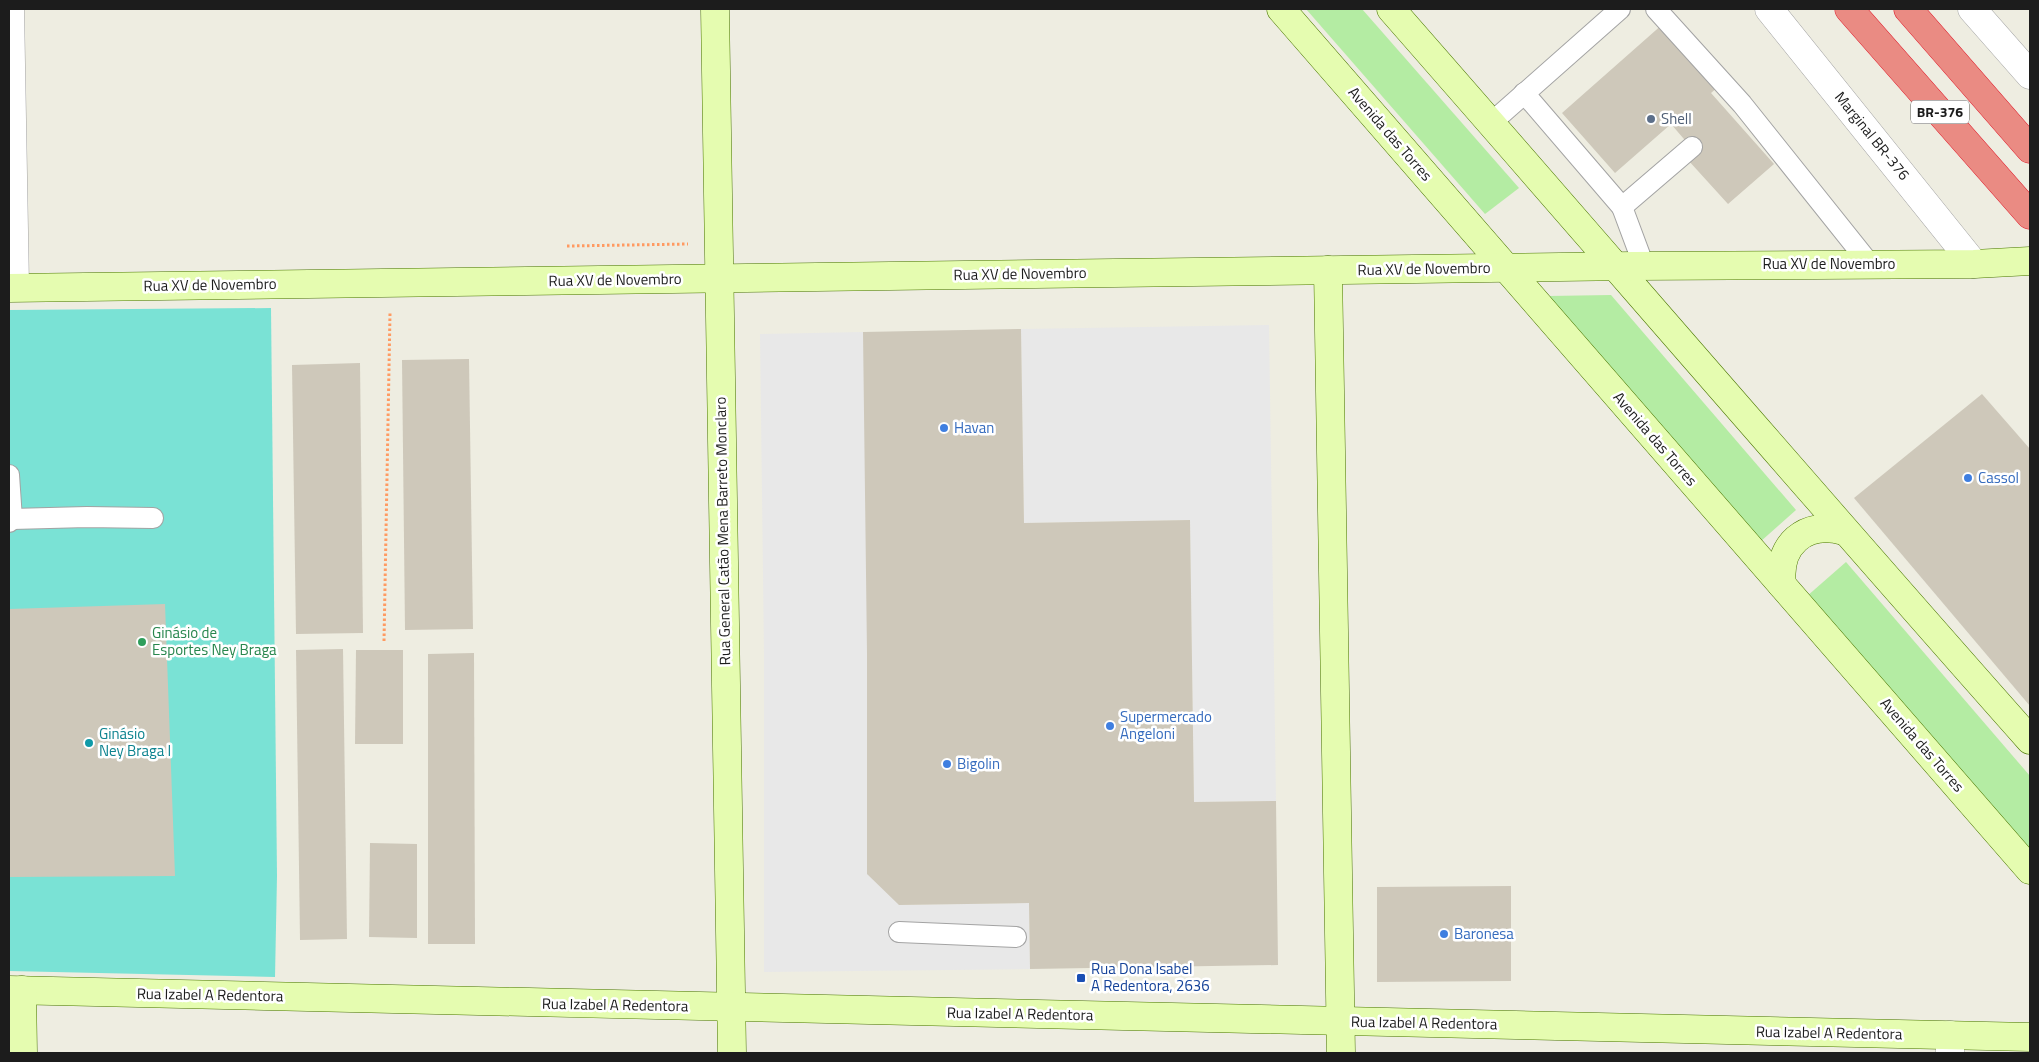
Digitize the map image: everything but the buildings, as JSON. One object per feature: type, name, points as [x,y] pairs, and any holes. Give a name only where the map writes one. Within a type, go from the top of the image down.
[{"type":"highway","name":"BR-376","points":[[1849,9],[2030,216]]},
{"type":"highway","name":"BR-376","points":[[1908,9],[2030,149]]},
{"type":"main road","name":"Rua General Catão Mena Barreto Monclaro","points":[[714,9],[732,1053]]},
{"type":"main road","name":"Avenida das Torres","points":[[1281,9],[2030,870]]},
{"type":"main road","points":[[1391,9],[1617,266],[1844,531],[2030,740]]},
{"type":"main road","name":"Rua XV de Novembro","points":[[12,288],[2030,262]]},
{"type":"main road","points":[[1328,270],[1341,1053]]},
{"type":"main road","points":[[1782,585],[1781,572],[1783,560],[1788,548],[1797,539],[1807,532],[1819,528],[1832,528],[1844,531]]},
{"type":"main road","points":[[16,990],[23,1053]]},
{"type":"main road","name":"Rua Izabel A Redentora","points":[[16,990],[1340,1021],[1950,1044],[2024,1035]]},
{"type":"street","points":[[10,9],[12,288]]},
{"type":"street","name":"Marginal BR-376","points":[[1769,9],[1974,264]]},
{"type":"street","points":[[1972,9],[2030,75]]},
{"type":"lane","points":[[1491,123],[1620,9]]},
{"type":"lane","points":[[1656,9],[1736,109],[1869,263]]},
{"type":"lane","points":[[1524,93],[1622,206],[1644,266]]},
{"type":"lane","points":[[1622,206],[1692,147]]},
{"type":"lane","points":[[9,475],[11,521],[87,517],[153,518]]},
{"type":"lane","points":[[899,932],[1016,937]]},
{"type":"path","points":[[384,641],[390,304]]},
{"type":"green space","points":[[1306,9],[1362,9],[1519,188],[1485,214]]},
{"type":"green space","points":[[1611,295],[1796,510],[1760,542],[1548,296]]},
{"type":"green space","points":[[1846,562],[2030,776],[2030,854],[1806,597]]},
{"type":"shaded area","name":"Ginásio de Esportes Ney Braga","points":[[271,308],[277,876],[275,977],[9,971],[9,310]]},
{"type":"shaded area","points":[[1269,325],[1276,801],[1194,802],[1190,520],[1024,523],[1021,329]]},
{"type":"shaded area","points":[[863,332],[899,905],[1029,903],[1030,969],[764,972],[764,655],[760,334]]},
{"type":"place","name":"Shell","points":[[1651,119]]},
{"type":"place","name":"Havan","points":[[944,428]]},
{"type":"place","name":"Cassol","points":[[1968,478]]},
{"type":"place","name":"Ginásio de Esportes Ney Braga","points":[[142,642]]},
{"type":"place","name":"Supermercado Angeloni","points":[[1110,726]]},
{"type":"place","name":"Ginásio Ney Braga I","points":[[89,743]]},
{"type":"place","name":"Bigolin","points":[[947,764]]},
{"type":"place","name":"Baronesa","points":[[1444,934]]},
{"type":"place","name":"Rua Dona Isabel A Redentora, 2636","points":[[1081,978]]}]
